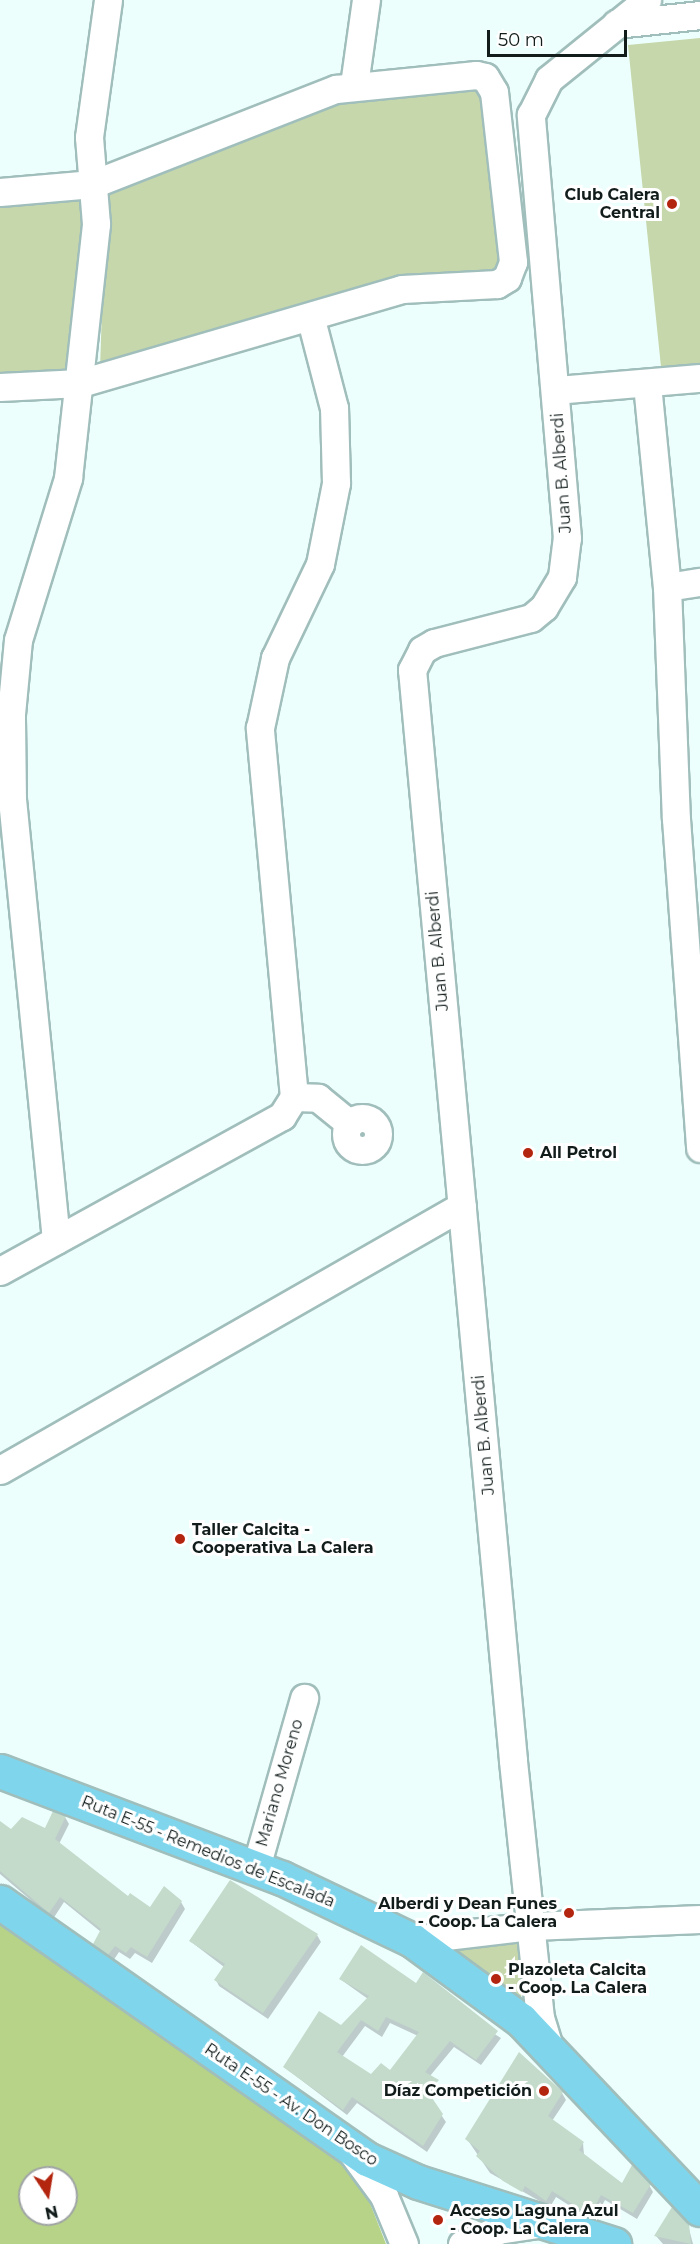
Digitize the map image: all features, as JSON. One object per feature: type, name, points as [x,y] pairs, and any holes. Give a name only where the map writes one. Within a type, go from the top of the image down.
[{"type":"main road","name":"Ruta E-55 - Remedios de Escalada","points":[[0,1771],[256,1868],[412,1940],[495,1997],[549,2046],[700,2209]]},
{"type":"main road","name":"Ruta E-55 - Av. Don Bosco","points":[[0,1902],[349,2148],[418,2182],[614,2244]]},
{"type":"street","points":[[56,1240],[12,801],[11,714],[18,640],[65,494],[80,383],[96,224],[89,137],[108,0]]},
{"type":"street","points":[[354,86],[366,0]]},
{"type":"street","name":"Juan B. Alberdi","points":[[549,2046],[540,2018],[412,670],[422,651],[434,643],[515,626],[555,594],[567,538],[556,390],[530,148],[531,115],[549,79],[647,0]]},
{"type":"street","points":[[694,0],[700,7]]},
{"type":"street","points":[[615,25],[700,15]]},
{"type":"street","points":[[0,192],[93,184],[354,86],[476,75],[491,82],[513,262],[507,278],[497,284],[402,289],[311,320],[80,383],[0,387]]},
{"type":"street","points":[[0,1271],[282,1116],[294,1097],[260,728],[275,658],[320,564],[336,483],[334,408],[311,320]]},
{"type":"street","points":[[556,390],[700,378]]},
{"type":"street","points":[[647,384],[667,587],[675,819],[700,1148]]},
{"type":"street","points":[[667,587],[700,582]]},
{"type":"street","points":[[294,1097],[318,1098],[350,1124]]},
{"type":"street","points":[[0,1470],[462,1206]]},
{"type":"street","name":"Mariano Moreno","points":[[256,1868],[304,1698]]},
{"type":"street","points":[[412,1940],[532,1926],[700,1919]]},
{"type":"street","points":[[349,2148],[384,2196],[404,2244]]},
{"type":"street","points":[[462,2244],[498,2230],[544,2223]]},
{"type":"green space","name":"Club Calera Central","points":[[700,38],[700,363],[661,367],[628,45]]},
{"type":"green space","points":[[481,86],[503,266],[496,275],[100,369],[106,188],[348,95]]},
{"type":"green space","points":[[77,195],[84,199],[74,367],[64,373],[0,375],[0,199]]},
{"type":"green space","points":[[0,1919],[127,2013],[342,2159],[366,2193],[386,2244],[0,2244]]},
{"type":"green space","points":[[519,1935],[525,1986],[520,1999],[448,1948]]},
{"type":"building","points":[[53,1811],[66,1816],[55,1839],[128,1896],[130,1893],[150,1907],[164,1886],[182,1901],[147,1957],[131,1947],[126,1953],[115,1946],[108,1955],[93,1944],[101,1929],[60,1897],[49,1913],[0,1871],[0,1821],[11,1829],[22,1817],[45,1828]]},
{"type":"building","points":[[230,1880],[318,1934],[263,2013],[214,1980],[225,1964],[189,1941]]},
{"type":"building","points":[[361,1945],[416,1983],[423,1972],[498,2031],[476,2060],[450,2041],[425,2072],[439,2080],[428,2092],[443,2114],[423,2146],[352,2097],[343,2110],[283,2067],[319,2011],[341,2025],[369,1996],[339,1979]],"holes":[[[386,2017],[419,2032],[390,2070],[381,2063],[371,2074],[337,2052],[361,2020],[378,2031]]]},
{"type":"building","points":[[519,2052],[563,2092],[548,2116],[584,2142],[579,2150],[622,2183],[632,2165],[651,2184],[633,2213],[601,2195],[590,2215],[552,2191],[546,2201],[525,2186],[522,2192],[503,2181],[476,2156],[480,2151],[465,2139]]},
{"type":"building","points":[[672,2207],[689,2224],[691,2244],[654,2236]]},
{"type":"place","name":"Club Calera Central","points":[[672,204]]},
{"type":"place","name":"All Petrol","points":[[528,1153]]},
{"type":"place","name":"Taller Calcita - Cooperativa La Calera","points":[[180,1539]]},
{"type":"place","name":"Alberdi y Dean Funes - Coop. La Calera","points":[[569,1913]]},
{"type":"place","name":"Plazoleta Calcita - Coop. La Calera","points":[[496,1979]]},
{"type":"place","name":"Díaz Competición","points":[[544,2091]]},
{"type":"place","name":"Acceso Laguna Azul - Coop. La Calera","points":[[438,2220]]}]
